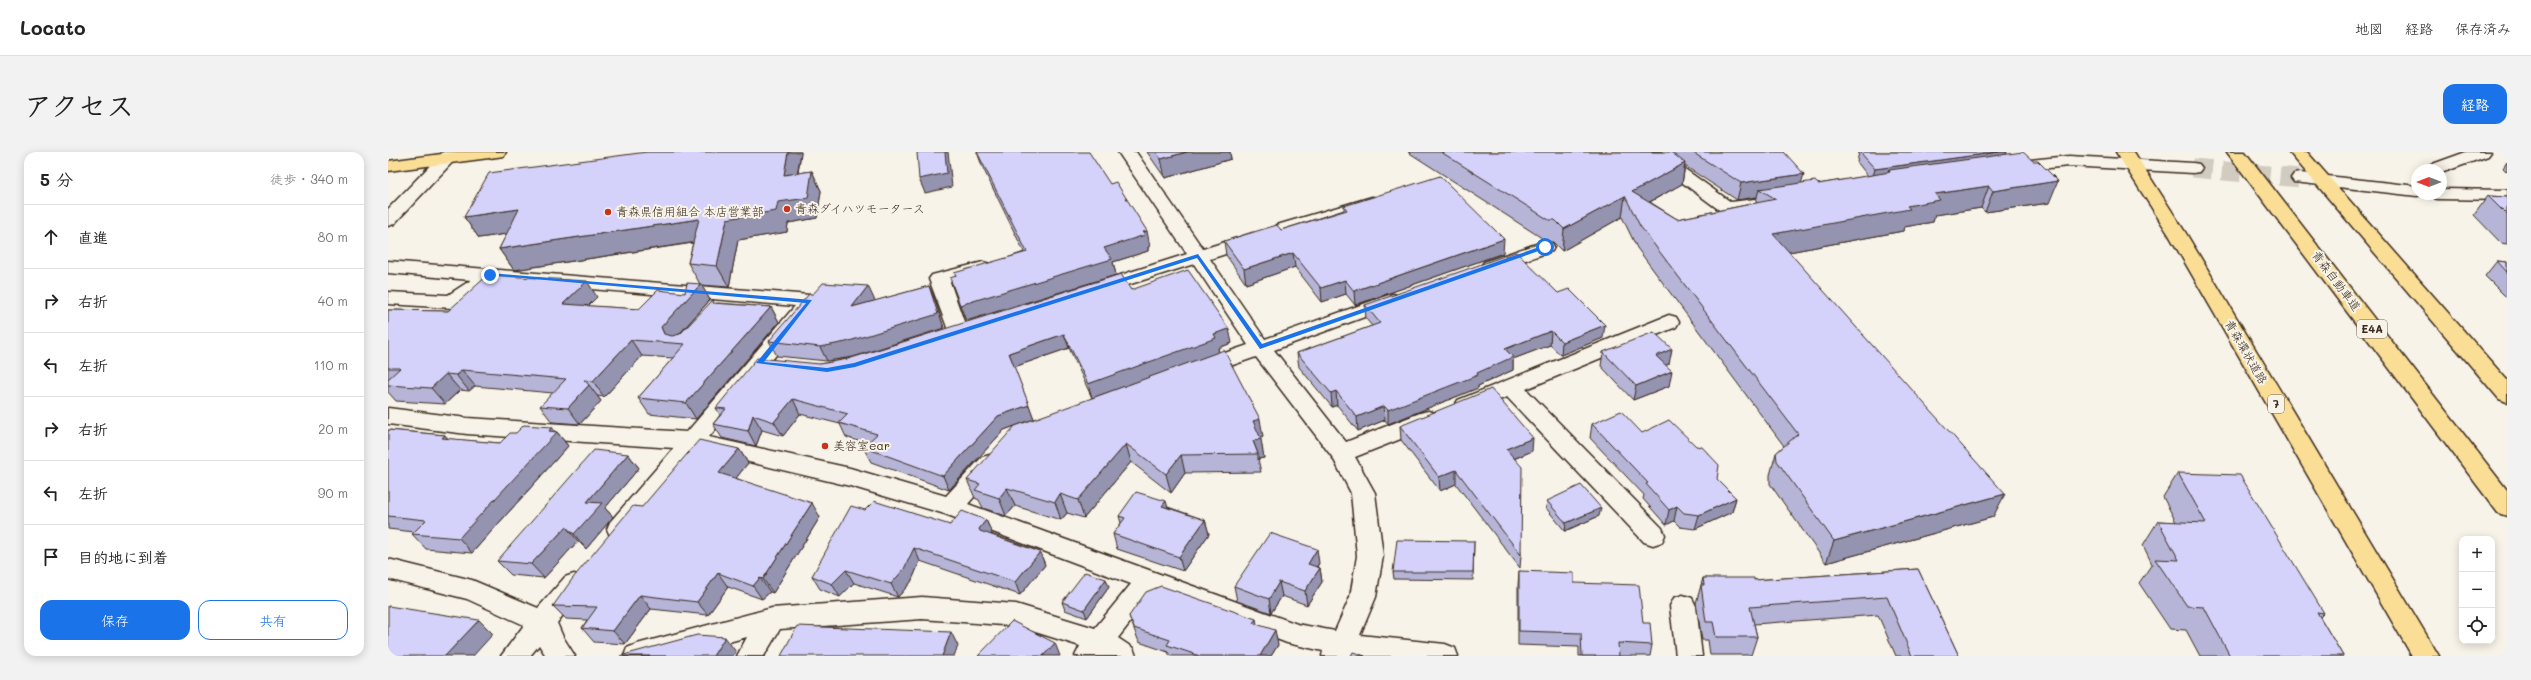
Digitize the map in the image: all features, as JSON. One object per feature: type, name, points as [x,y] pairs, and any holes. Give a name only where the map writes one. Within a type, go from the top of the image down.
[{"type":"highway","points":[[388,166],[450,155],[497,152]]},
{"type":"highway","name":"青森自動車道","points":[[2236,152],[2507,507]]},
{"type":"highway","points":[[2298,152],[2507,394]]},
{"type":"highway","name":"青森環状道路","points":[[2129,158],[2178,235],[2426,656]]},
{"type":"street","points":[[1127,152],[1260,347],[1342,453],[1363,493],[1370,556],[1363,597],[1338,650]]},
{"type":"street","points":[[1650,152],[1728,208],[1783,200]]},
{"type":"street","points":[[2447,165],[2482,152]]},
{"type":"street","points":[[388,220],[450,155]]},
{"type":"street","points":[[1993,169],[2064,156],[2129,158],[2193,168]]},
{"type":"street","points":[[2300,178],[2388,186],[2411,190]]},
{"type":"street","points":[[2388,186],[2411,178]]},
{"type":"street","points":[[2447,194],[2507,196]]},
{"type":"street","points":[[1078,295],[1386,197]]},
{"type":"street","points":[[1470,273],[1545,247]]},
{"type":"street","points":[[958,333],[939,279],[999,264]]},
{"type":"street","points":[[388,267],[810,301],[514,656]]},
{"type":"street","points":[[388,298],[452,302],[490,275]]},
{"type":"street","points":[[713,311],[729,294]]},
{"type":"street","points":[[1178,377],[1410,294]]},
{"type":"street","points":[[1342,453],[1511,387],[1669,322]]},
{"type":"street","points":[[759,363],[782,366]]},
{"type":"street","points":[[1511,387],[1653,535]]},
{"type":"street","points":[[388,416],[467,426],[693,441],[850,478],[951,507],[1150,579],[1338,650],[1445,656]]},
{"type":"street","points":[[951,507],[1003,448]]},
{"type":"street","points":[[388,569],[472,590],[543,622],[552,644],[562,656]]},
{"type":"street","points":[[1094,649],[1150,579]]},
{"type":"street","points":[[1683,606],[1689,656]]},
{"type":"street","points":[[637,656],[772,620],[930,609],[1016,615],[1094,649],[1123,656]]},
{"type":"street","points":[[750,656],[772,620]]},
{"type":"building","points":[[647,152],[788,152],[784,175],[812,171],[808,198],[778,202],[776,211],[727,219],[717,266],[688,263],[699,219],[499,249],[519,209],[464,217],[489,173]]},
{"type":"building","points":[[917,152],[945,152],[947,173],[919,179]]},
{"type":"building","points":[[977,152],[1089,152],[1110,184],[1116,182],[1147,231],[1143,232],[1145,235],[1104,248],[1112,259],[960,305],[950,278],[956,276],[954,273],[1027,252]]},
{"type":"building","points":[[1156,152],[1187,152],[1161,159]]},
{"type":"building","points":[[1441,152],[1671,152],[1685,163],[1632,192],[1677,219],[1776,199],[1759,189],[1815,181],[1818,184],[1890,172],[1889,170],[2023,152],[2033,161],[2038,161],[2058,181],[1993,191],[1989,186],[1935,194],[1940,200],[1907,206],[1910,209],[1773,234],[2005,494],[1834,541],[1777,461],[1776,453],[1798,434],[1640,226],[1625,196],[1564,229],[1555,220],[1549,220]]},
{"type":"building","points":[[1692,152],[1784,152],[1804,174],[1741,183]]},
{"type":"building","points":[[1860,152],[1999,152],[1875,169]]},
{"type":"building","points":[[1440,176],[1504,239],[1354,291],[1345,280],[1321,288],[1293,253],[1244,269],[1224,241],[1277,225],[1281,230],[1347,210],[1344,206]]},
{"type":"building","points":[[2488,196],[2507,197],[2507,215]]},
{"type":"building","points":[[1516,252],[1558,293],[1569,289],[1605,325],[1562,342],[1551,331],[1505,349],[1513,357],[1477,373],[1478,375],[1388,410],[1384,406],[1357,417],[1336,391],[1331,393],[1297,353],[1380,323],[1365,305]]},
{"type":"building","points":[[2497,261],[2507,262],[2507,272]]},
{"type":"building","points":[[1188,270],[1229,329],[1214,334],[1216,338],[1088,384],[1064,334],[1009,353],[1029,405],[998,416],[943,476],[863,447],[877,434],[839,423],[848,414],[793,399],[774,422],[753,415],[748,431],[713,424],[726,409],[716,408],[757,358],[820,364],[848,359],[1121,274],[1131,290]]},
{"type":"building","points":[[488,275],[587,281],[563,304],[639,309],[658,290],[685,293],[687,283],[701,284],[661,327],[664,334],[672,336],[680,334],[714,299],[713,303],[771,307],[686,403],[638,398],[685,344],[631,340],[593,381],[584,380],[589,385],[568,408],[540,406],[566,379],[462,370],[456,375],[446,374],[431,388],[388,385],[388,379],[400,368],[388,368],[388,310],[448,311]]},
{"type":"building","points":[[823,283],[868,286],[852,307],[929,286],[938,314],[846,342],[820,347],[769,341],[809,294],[813,294]]},
{"type":"building","points":[[1654,332],[1672,349],[1656,356],[1672,371],[1636,386],[1603,352]]},
{"type":"building","points":[[1224,350],[1260,419],[1253,421],[1261,439],[1253,441],[1258,454],[1181,455],[1166,474],[1126,444],[1078,500],[1060,494],[1055,502],[1007,488],[999,498],[975,490],[980,484],[967,480],[1015,426]]},
{"type":"building","points":[[1491,389],[1533,438],[1506,449],[1522,467],[1521,555],[1456,470],[1439,477],[1400,426]]},
{"type":"building","points":[[1621,411],[1642,433],[1669,420],[1696,446],[1702,447],[1719,465],[1717,479],[1736,498],[1699,515],[1684,513],[1677,506],[1669,510],[1646,484],[1648,483],[1592,424]]},
{"type":"building","points":[[524,425],[552,427],[549,431],[557,432],[459,538],[412,534],[426,520],[388,516],[388,430],[445,435],[442,438],[500,443],[510,433],[516,433]]},
{"type":"building","points":[[699,440],[739,449],[719,473],[812,503],[763,579],[760,578],[753,586],[718,573],[697,602],[640,595],[613,631],[582,628],[597,607],[553,606],[573,578],[633,506],[642,507]]},
{"type":"building","points":[[594,450],[628,454],[587,502],[602,503],[574,534],[566,527],[531,564],[497,561]]},
{"type":"building","points":[[2178,473],[2240,475],[2324,613],[2317,612],[2343,656],[2230,656],[2204,607],[2187,606],[2155,559],[2179,560],[2158,521],[2206,523]]},
{"type":"building","points":[[1581,485],[1601,508],[1566,523],[1547,501]]},
{"type":"building","points":[[1136,492],[1166,501],[1162,506],[1205,520],[1179,557],[1113,534],[1125,518],[1119,516]]},
{"type":"building","points":[[874,501],[950,525],[962,511],[986,520],[979,529],[980,531],[1040,552],[1015,582],[914,548],[904,569],[891,584],[846,570],[832,584],[812,576],[851,506],[865,510]]},
{"type":"building","points":[[1270,533],[1317,549],[1308,564],[1320,568],[1305,591],[1279,582],[1269,599],[1234,586]]},
{"type":"building","points":[[1397,540],[1474,541],[1473,572],[1393,572]]},
{"type":"building","points":[[1918,569],[1959,656],[1912,656],[1887,597],[1750,607],[1757,637],[1716,637],[1713,622],[1706,622],[1701,585],[1704,585],[1703,578],[1754,578],[1754,580]]},
{"type":"building","points":[[1519,571],[1574,573],[1574,583],[1639,585],[1643,623],[1650,623],[1652,645],[1618,643],[1619,656],[1582,656],[1581,633],[1519,631]]},
{"type":"building","points":[[1085,572],[1106,579],[1084,610],[1062,602]]},
{"type":"building","points":[[1161,586],[1256,619],[1253,623],[1275,630],[1260,656],[1200,656],[1167,645],[1170,640],[1134,628],[1129,616],[1146,592]]},
{"type":"building","points":[[388,606],[479,620],[445,656],[388,656]]},
{"type":"building","points":[[1012,621],[1055,643],[1043,656],[978,656]]},
{"type":"building","points":[[797,626],[951,632],[942,656],[781,656]]},
{"type":"building","points":[[697,635],[725,637],[713,656],[620,656]]},
{"type":"building","points":[[1353,652],[1365,656],[1351,656]]},
{"type":"tunnel","points":[[2193,168],[2300,178]]},
{"type":"place","name":"青森ダイハツモータース","points":[[787,209]]},
{"type":"place","name":"青森県信用組合 本店営業部","points":[[608,212]]},
{"type":"place","name":"美容室ear","points":[[825,446]]},
{"type":"route","points":[[490,275],[810,301],[759,363],[827,370],[855,365],[958,334],[1198,256],[1260,347],[1545,247]]}]
